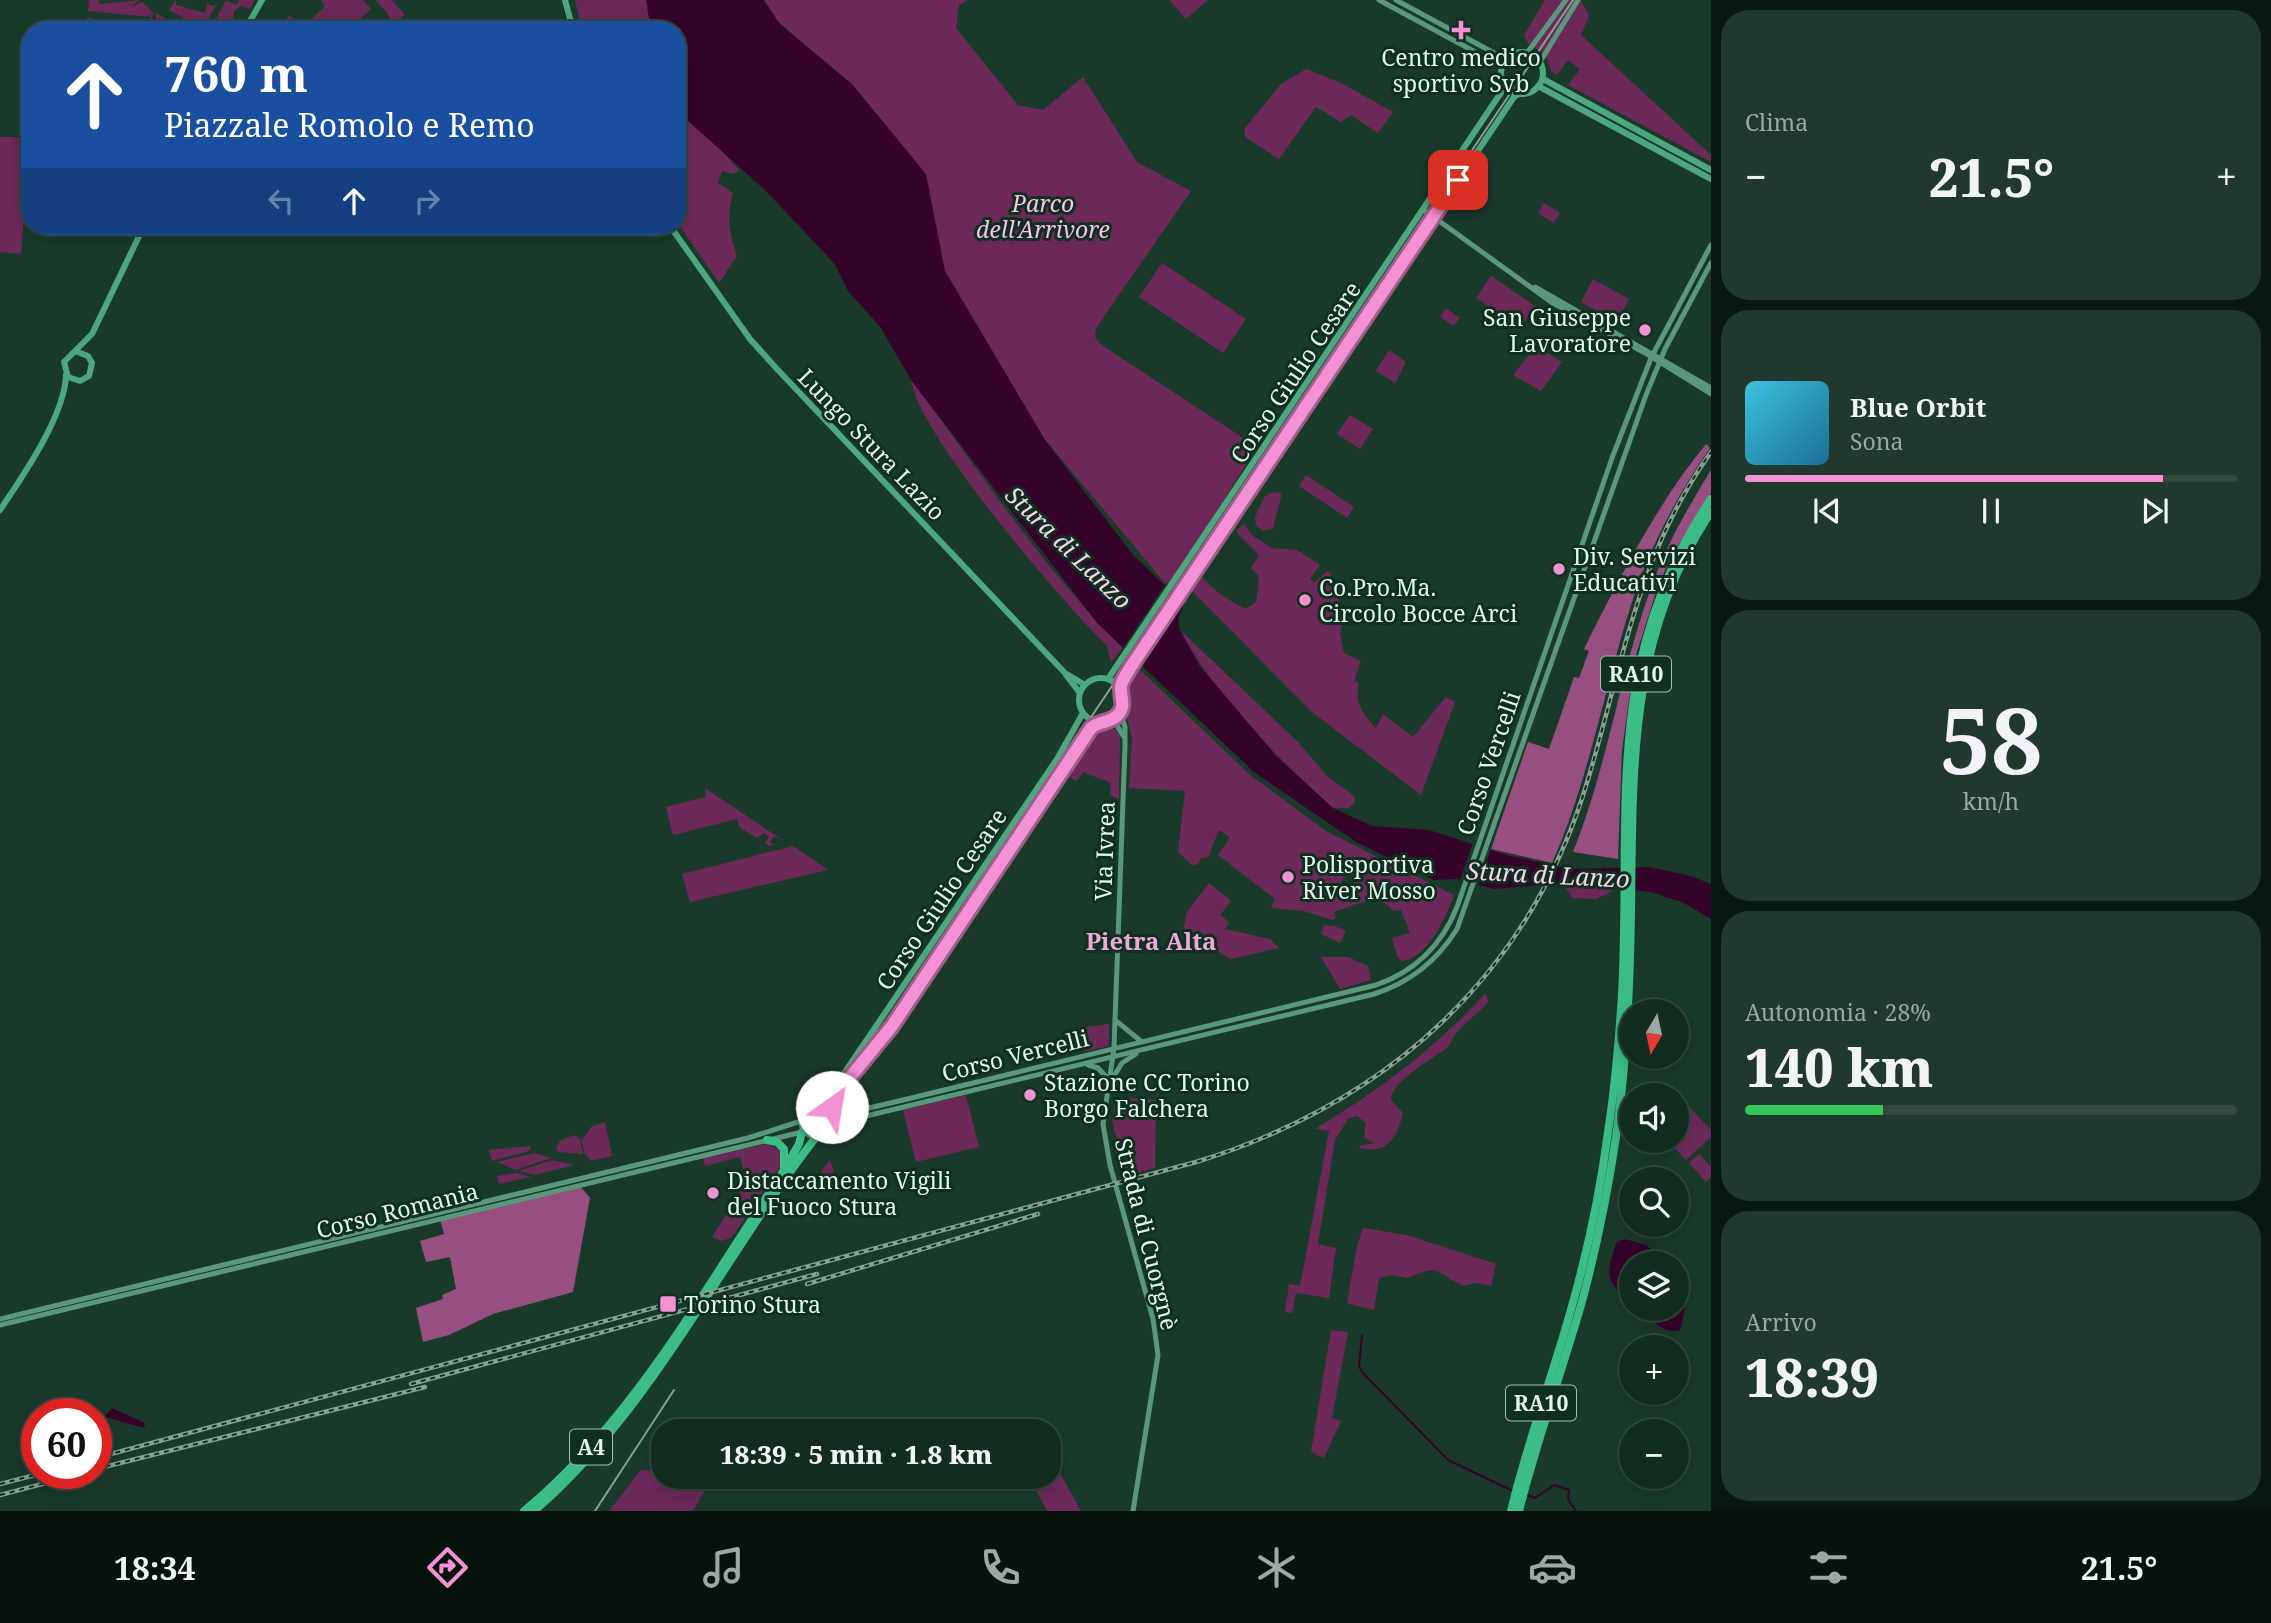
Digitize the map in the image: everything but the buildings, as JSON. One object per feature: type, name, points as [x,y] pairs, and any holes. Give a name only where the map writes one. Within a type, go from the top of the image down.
[{"type":"highway","name":"RA10","points":[[1627,999],[1629,726],[1639,661],[1668,575],[1711,499]]},
{"type":"highway","name":"RA10","points":[[1628,860],[1636,726],[1647,662],[1668,593],[1711,512]]},
{"type":"highway","name":"RA10","points":[[1622,999],[1626,952]]},
{"type":"highway","name":"RA10","points":[[1519,1511],[1605,1203],[1621,1069]]},
{"type":"highway","name":"A4","points":[[534,1511],[589,1460],[650,1375],[784,1174],[802,1132]]},
{"type":"highway","name":"A4","points":[[784,1174],[816,1137]]},
{"type":"highway","points":[[767,1140],[778,1142],[784,1149],[784,1174]]},
{"type":"highway","name":"RA10","points":[[1511,1511],[1524,1458],[1578,1298]]},
{"type":"highway","name":"A4","points":[[524,1511],[583,1456],[650,1375]]},
{"type":"main road","points":[[250,21],[262,0]]},
{"type":"main road","points":[[565,0],[571,21]]},
{"type":"main road","points":[[1379,0],[1503,67]]},
{"type":"main road","points":[[1396,0],[1507,60]]},
{"type":"main road","points":[[1527,53],[1566,0]]},
{"type":"main road","points":[[1540,62],[1527,53],[1516,53],[1503,67],[1503,81],[1510,89],[1521,93],[1531,92],[1538,86],[1543,79],[1540,62],[1578,0]]},
{"type":"main road","points":[[1543,79],[1711,170]]},
{"type":"main road","name":"Corso Giulio Cesare","points":[[1108,679],[1176,582],[1456,162],[1502,91],[1503,81]]},
{"type":"main road","points":[[1538,86],[1711,179]]},
{"type":"main road","name":"Corso Giulio Cesare","points":[[1121,689],[1130,668],[1514,97],[1521,93]]},
{"type":"main road","points":[[1440,175],[1456,162]]},
{"type":"main road","points":[[1424,210],[1562,309],[1711,388]]},
{"type":"main road","points":[[88,356],[92,334],[140,235]]},
{"type":"main road","name":"Lungo Stura Lazio","points":[[676,235],[759,350],[1065,673],[1080,694]]},
{"type":"main road","name":"Corso Vercelli","points":[[1487,831],[1611,462],[1652,355],[1711,245]]},
{"type":"main road","name":"Corso Vercelli","points":[[835,1109],[871,1107],[1364,988],[1397,977],[1435,946],[1463,898],[1653,375],[1711,263]]},
{"type":"main road","points":[[0,510],[26,470],[64,393],[64,362],[92,334]]},
{"type":"main road","points":[[64,393],[91,372],[92,363],[88,356],[75,351]]},
{"type":"main road","points":[[1660,360],[1711,394]]},
{"type":"main road","points":[[1653,375],[1670,369]]},
{"type":"main road","points":[[66,375],[77,381]]},
{"type":"main road","name":"Lungo Stura Lazio","points":[[1065,673],[1085,685]]},
{"type":"main road","points":[[1096,678],[1108,679],[1121,689],[1124,701],[1120,712],[1113,719],[1098,722],[1083,713],[1080,694],[1085,685],[1096,678]]},
{"type":"main road","name":"Via Ivrea","points":[[1114,1048],[1125,739],[1125,727],[1120,712]]},
{"type":"main road","name":"Corso Giulio Cesare","points":[[824,1103],[1057,759],[1083,713]]},
{"type":"main road","points":[[1113,719],[1125,739]]},
{"type":"main road","name":"Corso Giulio Cesare","points":[[835,1109],[839,1091],[892,1026],[1065,764],[1098,722]]},
{"type":"main road","name":"Corso Vercelli","points":[[837,1127],[858,1118],[1362,998],[1396,986],[1419,972],[1445,947],[1457,929],[1463,898]]},
{"type":"main road","points":[[1115,1020],[1142,1042]]},
{"type":"main road","name":"Strada di Cuorgnè","points":[[1114,1048],[1103,1124],[1119,1197],[1158,1343],[1157,1365],[1133,1511]]},
{"type":"main road","points":[[1107,1088],[1122,1063],[1144,1050]]},
{"type":"main road","points":[[1082,1065],[1098,1068],[1108,1080]]},
{"type":"main road","points":[[860,1068],[850,1094],[858,1105],[871,1107]]},
{"type":"main road","points":[[824,1103],[835,1109],[837,1127],[830,1134],[816,1137],[802,1132],[799,1122],[806,1108],[824,1103]]},
{"type":"main road","name":"Corso Romania","points":[[0,1319],[748,1138],[799,1122]]},
{"type":"main road","name":"Corso Romania","points":[[0,1325],[672,1161],[802,1132]]},
{"type":"green space","points":[[89,0],[99,0],[100,4],[139,0],[131,7],[142,2],[153,12],[152,21],[150,21],[150,13],[149,17],[88,11]]},
{"type":"green space","points":[[176,0],[176,5],[205,13],[207,4],[215,6],[219,0],[207,21],[189,21],[169,10]]},
{"type":"green space","points":[[226,0],[236,5],[239,0],[255,0],[250,9],[240,6],[234,11],[233,18],[237,21],[215,21]]},
{"type":"green space","points":[[321,0],[363,0],[371,9],[358,21],[309,21],[325,6]]},
{"type":"green space","points":[[376,0],[392,0],[405,15],[397,21],[390,21]]},
{"type":"green space","points":[[575,0],[646,0],[650,21],[580,21]]},
{"type":"green space","name":"Parco dell'Arrivore","points":[[754,0],[968,0],[959,5],[956,28],[1018,105],[1043,110],[1083,77],[1137,162],[1191,191],[1096,328],[1095,337],[1100,344],[1257,447],[1169,588],[1043,437],[816,55]]},
{"type":"green space","points":[[1169,0],[1208,0],[1186,19]]},
{"type":"green space","points":[[1545,0],[1581,0],[1589,16],[1581,35],[1711,155],[1711,162],[1568,85],[1580,69],[1568,60],[1557,75],[1551,71],[1545,54],[1528,43],[1524,35]]},
{"type":"green space","points":[[156,13],[170,21],[156,21]]},
{"type":"green space","points":[[289,15],[299,21],[285,21]]},
{"type":"green space","points":[[1306,69],[1341,83],[1393,112],[1378,133],[1351,115],[1341,122],[1316,107],[1279,159],[1245,137],[1245,128],[1281,84]]},
{"type":"green space","points":[[686,118],[709,137],[739,170],[734,174],[722,171],[718,183],[733,193],[729,225],[737,256],[719,283],[686,235]]},
{"type":"green space","points":[[0,137],[21,137],[21,254],[0,252]]},
{"type":"green space","points":[[1544,203],[1560,213],[1554,223],[1538,213]]},
{"type":"green space","points":[[1162,263],[1246,319],[1223,353],[1139,297]]},
{"type":"green space","points":[[1491,276],[1535,306],[1520,328],[1476,298]]},
{"type":"green space","points":[[1593,279],[1629,299],[1617,322],[1581,302]]},
{"type":"green space","points":[[1446,308],[1460,318],[1454,326],[1440,317]]},
{"type":"green space","points":[[1536,346],[1562,362],[1541,391],[1513,375]]},
{"type":"green space","points":[[1389,350],[1406,362],[1395,383],[1376,371]]},
{"type":"green space","points":[[911,380],[1039,553],[1123,648],[1111,662],[1107,646],[1027,557],[964,477],[938,438],[920,405]]},
{"type":"green space","points":[[1350,415],[1373,429],[1360,449],[1337,434]]},
{"type":"green space","points":[[1306,475],[1354,507],[1347,518],[1299,486]]},
{"type":"green space","points":[[1273,492],[1282,493],[1273,528],[1264,531],[1256,526],[1255,517],[1265,496]]},
{"type":"green space","points":[[1244,524],[1253,536],[1272,548],[1297,550],[1320,565],[1310,579],[1314,583],[1327,571],[1330,573],[1344,616],[1340,633],[1344,653],[1361,661],[1354,681],[1359,683],[1361,708],[1376,728],[1383,714],[1413,737],[1446,697],[1455,702],[1421,795],[1312,712],[1191,590],[1202,577],[1218,592],[1246,609],[1256,602],[1259,576],[1251,568],[1259,555],[1238,534],[1237,530]]},
{"type":"green space","points":[[1180,630],[1298,742],[1327,776],[1354,796],[1355,803],[1348,808],[1333,808],[1290,768],[1230,703],[1195,656]]},
{"type":"green space","points":[[1138,668],[1250,775],[1326,831],[1454,895],[1441,925],[1427,946],[1419,954],[1401,961],[1392,938],[1410,933],[1401,910],[1393,911],[1380,902],[1365,902],[1334,912],[1336,918],[1333,920],[1304,911],[1271,908],[1275,899],[1218,855],[1230,837],[1219,830],[1208,857],[1201,858],[1199,863],[1193,866],[1178,852],[1185,791],[1129,788],[1132,738],[1127,719],[1132,707],[1127,684]],"holes":[[[1346,873],[1356,879],[1346,895],[1337,890]]]},
{"type":"green space","points":[[1116,729],[1120,737],[1119,799],[1110,795],[1111,783],[1083,772],[1077,781],[1064,775],[1092,731]]},
{"type":"green space","points":[[705,788],[784,841],[774,836],[770,842],[774,845],[769,846],[765,843],[769,837],[764,833],[757,838],[739,827],[737,819],[673,835],[666,807],[706,797]]},
{"type":"green space","points":[[793,846],[828,870],[690,902],[682,874]]},
{"type":"green space","points":[[1209,883],[1231,901],[1220,915],[1229,922],[1225,929],[1270,939],[1279,948],[1231,959],[1183,931],[1187,912]]},
{"type":"green space","points":[[1579,885],[1614,890],[1596,899],[1572,898],[1566,888]]},
{"type":"green space","points":[[1324,925],[1346,931],[1340,943],[1321,934]]},
{"type":"green space","points":[[1321,957],[1348,957],[1368,966],[1371,980],[1340,989]]},
{"type":"green space","points":[[1486,993],[1488,1002],[1460,1028],[1448,1046],[1397,1086],[1391,1100],[1403,1113],[1398,1130],[1390,1142],[1378,1149],[1360,1148],[1359,1146],[1374,1143],[1364,1138],[1366,1123],[1357,1116],[1348,1119],[1335,1140],[1318,1244],[1336,1248],[1329,1298],[1296,1293],[1292,1313],[1285,1312],[1289,1284],[1300,1286],[1329,1131],[1315,1129],[1362,1099],[1426,1051]]},
{"type":"green space","points":[[1109,1024],[1109,1046],[1082,1052],[1077,1028]]},
{"type":"green space","points":[[966,1095],[979,1147],[916,1162],[903,1110]]},
{"type":"green space","points":[[1116,1097],[1156,1100],[1155,1168],[1126,1176],[1112,1121]]},
{"type":"green space","points":[[1689,1106],[1711,1130],[1711,1137],[1686,1160],[1679,1153],[1689,1153]]},
{"type":"green space","points":[[821,1110],[831,1114],[831,1124],[818,1131],[808,1128],[805,1118]]},
{"type":"green space","points":[[605,1122],[612,1156],[591,1161],[584,1152],[582,1140],[591,1127]]},
{"type":"green space","points":[[574,1135],[580,1139],[583,1154],[558,1152],[556,1149],[560,1141]]},
{"type":"green space","points":[[768,1144],[782,1152],[782,1164],[732,1237],[722,1241],[712,1237],[747,1182],[740,1157],[705,1166],[703,1158]]},
{"type":"green space","points":[[531,1146],[529,1151],[492,1161],[489,1150]]},
{"type":"green space","points":[[534,1153],[551,1158],[516,1170],[497,1162]]},
{"type":"green space","points":[[1699,1154],[1711,1167],[1711,1177],[1706,1182],[1689,1163]]},
{"type":"green space","points":[[552,1160],[574,1165],[535,1175],[519,1171]]},
{"type":"green space","points":[[830,1160],[834,1171],[832,1180],[818,1186],[822,1170]]},
{"type":"green space","points":[[517,1173],[531,1177],[499,1184],[497,1176]]},
{"type":"green space","points":[[1363,1228],[1407,1235],[1496,1264],[1491,1286],[1477,1283],[1463,1286],[1432,1270],[1408,1278],[1392,1275],[1379,1278],[1374,1310],[1347,1303],[1357,1246]]},
{"type":"green space","points":[[1331,1330],[1348,1332],[1332,1418],[1341,1421],[1324,1458],[1311,1452]]},
{"type":"green space","points":[[641,1470],[651,1470],[651,1489],[706,1489],[693,1511],[609,1511]]},
{"type":"green space","points":[[1061,1475],[1081,1511],[1047,1511],[1035,1489],[1061,1489]]},
{"type":"shaded area","points":[[1706,444],[1710,448],[1666,520],[1640,579],[1577,798],[1552,863],[1491,849],[1528,742],[1549,749],[1574,677],[1579,678],[1589,651],[1584,649],[1611,596],[1655,517]]},
{"type":"shaded area","points":[[1711,470],[1711,493],[1672,556],[1659,583],[1635,658],[1622,750],[1618,859],[1573,852],[1596,786],[1631,651],[1652,585],[1678,526]]},
{"type":"shaded area","points":[[581,1187],[590,1198],[573,1292],[493,1314],[449,1335],[423,1342],[416,1308],[443,1299],[442,1295],[456,1289],[450,1257],[426,1262],[420,1241],[444,1234],[440,1219]]},
{"type":"water","name":"Stura di Lanzo","points":[[646,0],[764,0],[780,24],[852,84],[926,174],[945,271],[1045,440],[1133,555],[1184,604],[1178,619],[1180,630],[1199,665],[1277,757],[1333,808],[1372,826],[1429,830],[1507,855],[1570,869],[1649,867],[1691,876],[1711,884],[1711,919],[1684,903],[1651,892],[1563,883],[1494,889],[1457,879],[1434,880],[1356,842],[1254,772],[1097,623],[911,380],[881,328],[848,291],[834,263],[766,191],[686,119],[686,21],[650,21]]},
{"type":"water","points":[[1624,1239],[1646,1245],[1653,1251],[1619,1251],[1619,1291],[1612,1282],[1609,1270],[1616,1243]]},
{"type":"water","points":[[1653,1321],[1682,1321],[1680,1330],[1674,1331]]},
{"type":"water","points":[[112,1408],[145,1423],[144,1428],[112,1419]]},
{"type":"pier","points":[[1167,582],[1183,598],[1137,667],[1121,651]]},
{"type":"pier","points":[[1474,840],[1492,846],[1477,888],[1459,883]]},
{"type":"waterway","points":[[1362,1335],[1359,1366],[1362,1372],[1448,1460],[1511,1490]]},
{"type":"waterway","points":[[1527,1495],[1535,1498],[1554,1485],[1569,1490],[1568,1499],[1576,1511]]},
{"type":"tram line","points":[[864,1055],[1573,0]]},
{"type":"tram line","points":[[595,1511],[674,1390]]},
{"type":"railway","points":[[112,1454],[1196,1162],[1266,1136],[1331,1104],[1391,1065],[1444,1020],[1491,969],[1531,911],[1564,847],[1589,776],[1636,608],[1650,568],[1686,490],[1711,452]]},
{"type":"railway","points":[[807,1284],[1038,1214]]},
{"type":"railway","points":[[411,1384],[817,1274]]},
{"type":"railway","points":[[112,1465],[425,1387]]},
{"type":"railway","points":[[0,1484],[21,1479]]},
{"type":"railway","points":[[0,1495],[23,1489]]},
{"type":"place","name":"Centro medico sportivo Svb","points":[[1461,30]]},
{"type":"place","name":"San Giuseppe Lavoratore","points":[[1645,330]]},
{"type":"place","name":"Div. Servizi Educativi","points":[[1559,569]]},
{"type":"place","name":"Co.Pro.Ma. Circolo Bocce Arci","points":[[1305,600]]},
{"type":"place","name":"Polisportiva River Mosso","points":[[1288,877]]},
{"type":"place","name":"Stazione CC Torino Borgo Falchera","points":[[1030,1095]]},
{"type":"place","name":"Distaccamento Vigili del Fuoco Stura","points":[[713,1193]]},
{"type":"place","name":"Torino Stura","points":[[668,1304]]},
{"type":"district","name":"Pietra Alta","points":[[1151,940]]},
{"type":"route","points":[[832,1107],[839,1091],[892,1026],[1091,728],[1098,722],[1113,719],[1120,712],[1124,701],[1121,689],[1130,668],[1458,180]]}]
